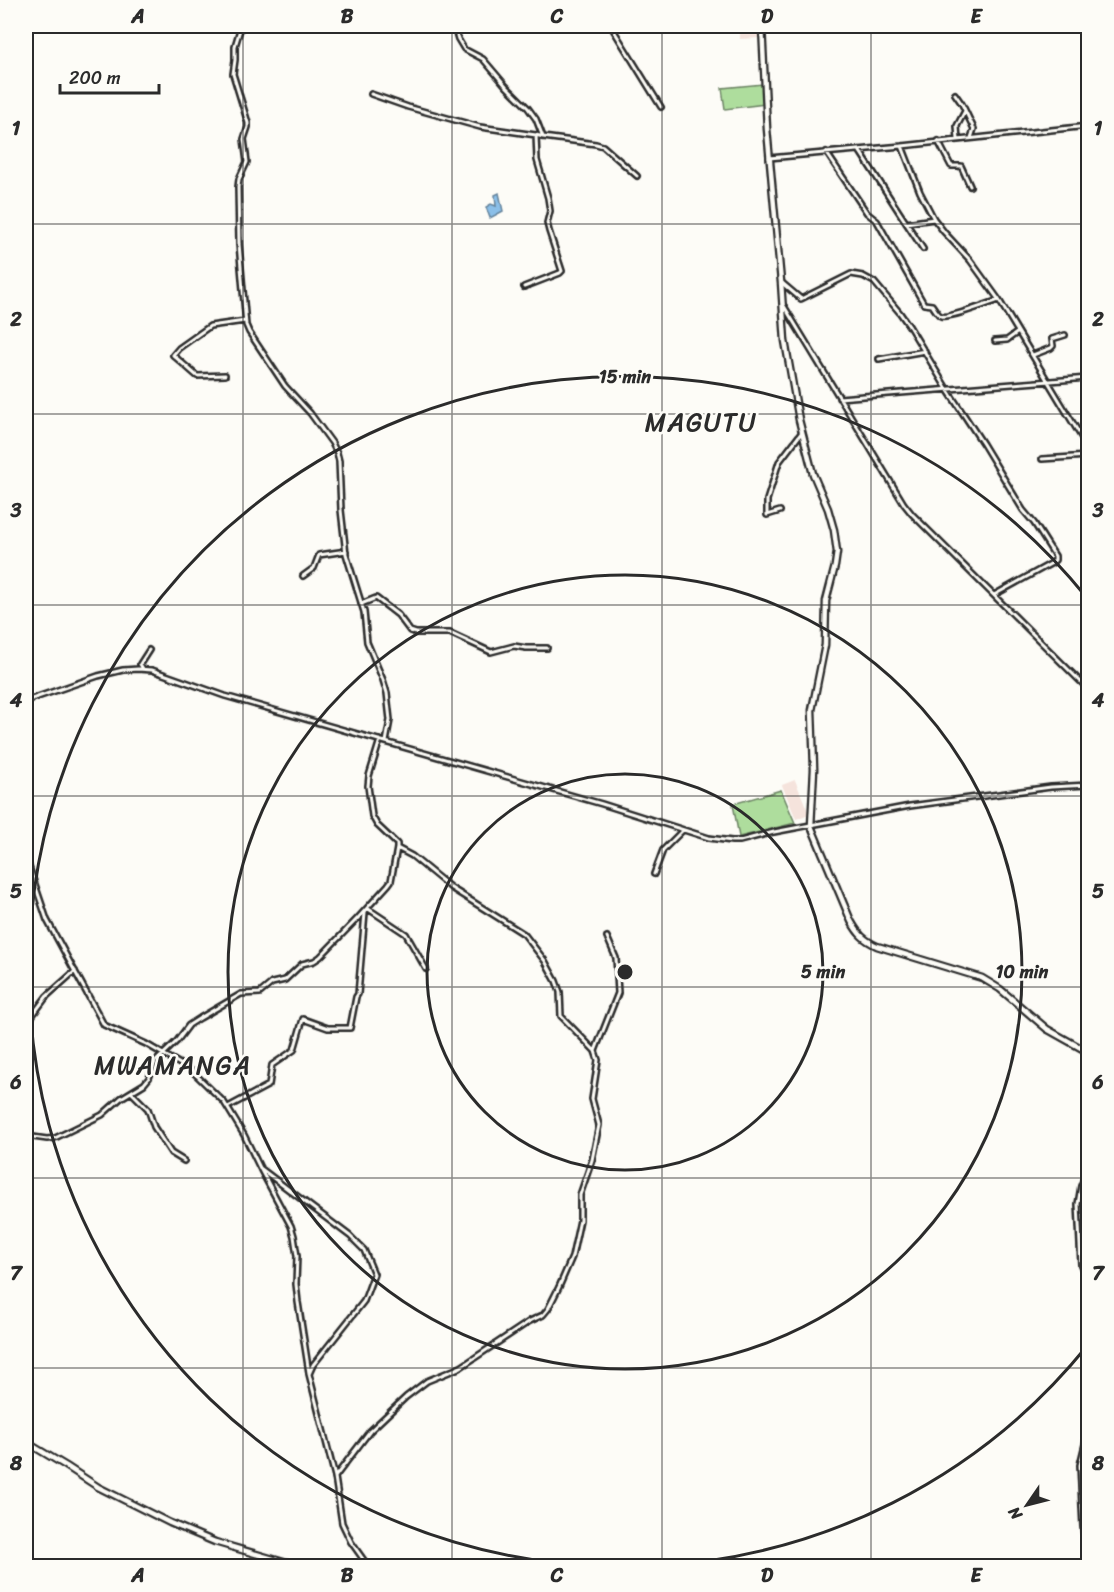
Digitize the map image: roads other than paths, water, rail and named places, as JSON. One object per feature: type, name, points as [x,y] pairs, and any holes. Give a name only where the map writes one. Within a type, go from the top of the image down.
[{"type":"street","points":[[91,27],[99,26]]},
{"type":"street","points":[[241,26],[235,46],[233,74],[248,123],[244,140],[246,162],[238,187],[239,244],[245,321],[249,332],[280,380],[310,413],[337,453],[346,550],[364,612],[367,642],[387,693],[390,720],[386,742]]},
{"type":"street","points":[[454,26],[464,49],[483,59],[528,108],[536,119],[543,137]]},
{"type":"street","points":[[611,26],[661,107]]},
{"type":"street","points":[[762,26],[769,158],[785,341],[802,432],[813,474],[828,509],[837,552],[826,601],[825,645],[812,710],[814,769],[811,826],[851,921],[865,941],[982,978],[1000,989],[1047,1029],[1089,1052]]},
{"type":"street","points":[[371,94],[480,127],[596,144],[603,147],[637,176]]},
{"type":"street","points":[[955,94],[974,129],[971,138]]},
{"type":"street","points":[[958,140],[957,126],[965,111]]},
{"type":"street","points":[[769,158],[1089,126]]},
{"type":"street","points":[[524,287],[562,271],[549,231],[550,211],[537,160],[536,135]]},
{"type":"street","points":[[938,141],[951,166],[961,166],[970,186]]},
{"type":"street","points":[[902,146],[920,192],[934,219],[970,260],[999,300],[1089,448]]},
{"type":"street","points":[[859,149],[922,249]]},
{"type":"street","points":[[826,152],[867,213],[877,221],[924,304],[932,305],[942,316],[967,311],[999,300]]},
{"type":"street","points":[[906,224],[934,219]]},
{"type":"street","points":[[781,282],[801,299],[851,274],[863,276],[870,279],[900,313],[1023,510],[1055,556],[1052,563],[994,595]]},
{"type":"street","points":[[783,304],[904,504],[1089,689]]},
{"type":"street","points":[[225,375],[197,376],[173,355],[179,348],[210,326],[245,321]]},
{"type":"street","points":[[995,341],[1007,339],[1018,332]]},
{"type":"street","points":[[1032,355],[1051,348],[1053,337],[1065,334]]},
{"type":"street","points":[[879,359],[925,351]]},
{"type":"street","points":[[839,398],[1089,378]]},
{"type":"street","points":[[780,511],[767,515],[768,500],[778,462],[802,432]]},
{"type":"street","points":[[1042,459],[1089,456]]},
{"type":"street","points":[[303,576],[314,568],[319,555],[346,550]]},
{"type":"street","points":[[361,604],[376,598],[398,615],[410,631],[450,633],[491,652],[514,646],[547,648]]},
{"type":"street","points":[[143,669],[140,664],[149,650]]},
{"type":"street","points":[[26,701],[98,676],[123,670],[152,670],[225,696],[602,804],[709,838],[732,841],[910,806],[1051,787],[1089,785]]},
{"type":"street","points":[[26,1090],[27,1136],[55,1138],[102,1115],[121,1098],[144,1084],[149,1078],[154,1062],[177,1041],[189,1025],[241,994],[260,993],[272,983],[285,980],[302,964],[320,957],[391,881],[397,848],[394,840],[374,822],[368,786],[380,740]]},
{"type":"street","points":[[654,874],[663,850],[683,830]]},
{"type":"street","points":[[335,1477],[370,1431],[413,1391],[435,1377],[461,1367],[530,1321],[543,1315],[548,1309],[572,1257],[580,1220],[580,1195],[593,1156],[599,1125],[592,1100],[598,1060],[595,1051],[561,1016],[560,992],[546,961],[524,933],[451,888],[412,856],[397,848]]},
{"type":"street","points":[[26,858],[47,920],[104,1025],[146,1044],[192,1071],[224,1102],[244,1135],[291,1226],[297,1256],[296,1284],[309,1374],[335,1477],[342,1523],[351,1542],[368,1566]]},
{"type":"street","points":[[366,909],[406,934],[426,969]]},
{"type":"street","points":[[228,1107],[270,1085],[272,1065],[294,1050],[303,1019],[328,1028],[351,1028],[358,994],[366,909]]},
{"type":"street","points":[[595,1051],[618,993],[616,958],[607,937]]},
{"type":"street","points":[[26,1035],[29,1021],[37,1009],[47,996],[75,971]]},
{"type":"street","points":[[131,1092],[148,1109],[154,1127],[171,1153],[184,1161]]},
{"type":"street","points":[[260,1168],[350,1236],[364,1250],[374,1274],[364,1301],[313,1365],[309,1374]]},
{"type":"street","points":[[1089,1168],[1081,1185],[1078,1204],[1081,1265],[1089,1282]]},
{"type":"street","points":[[1088,1566],[1083,1527],[1080,1465],[1089,1432]]},
{"type":"street","points":[[26,1442],[98,1487],[170,1523],[215,1542],[297,1566]]},
{"type":"water","points":[[499,193],[503,211],[490,218],[486,207],[491,204],[496,206],[495,195]]},
{"type":"district","name":"MAGUTU","points":[[701,422]]},
{"type":"district","name":"MWAMANGA","points":[[173,1065]]}]
